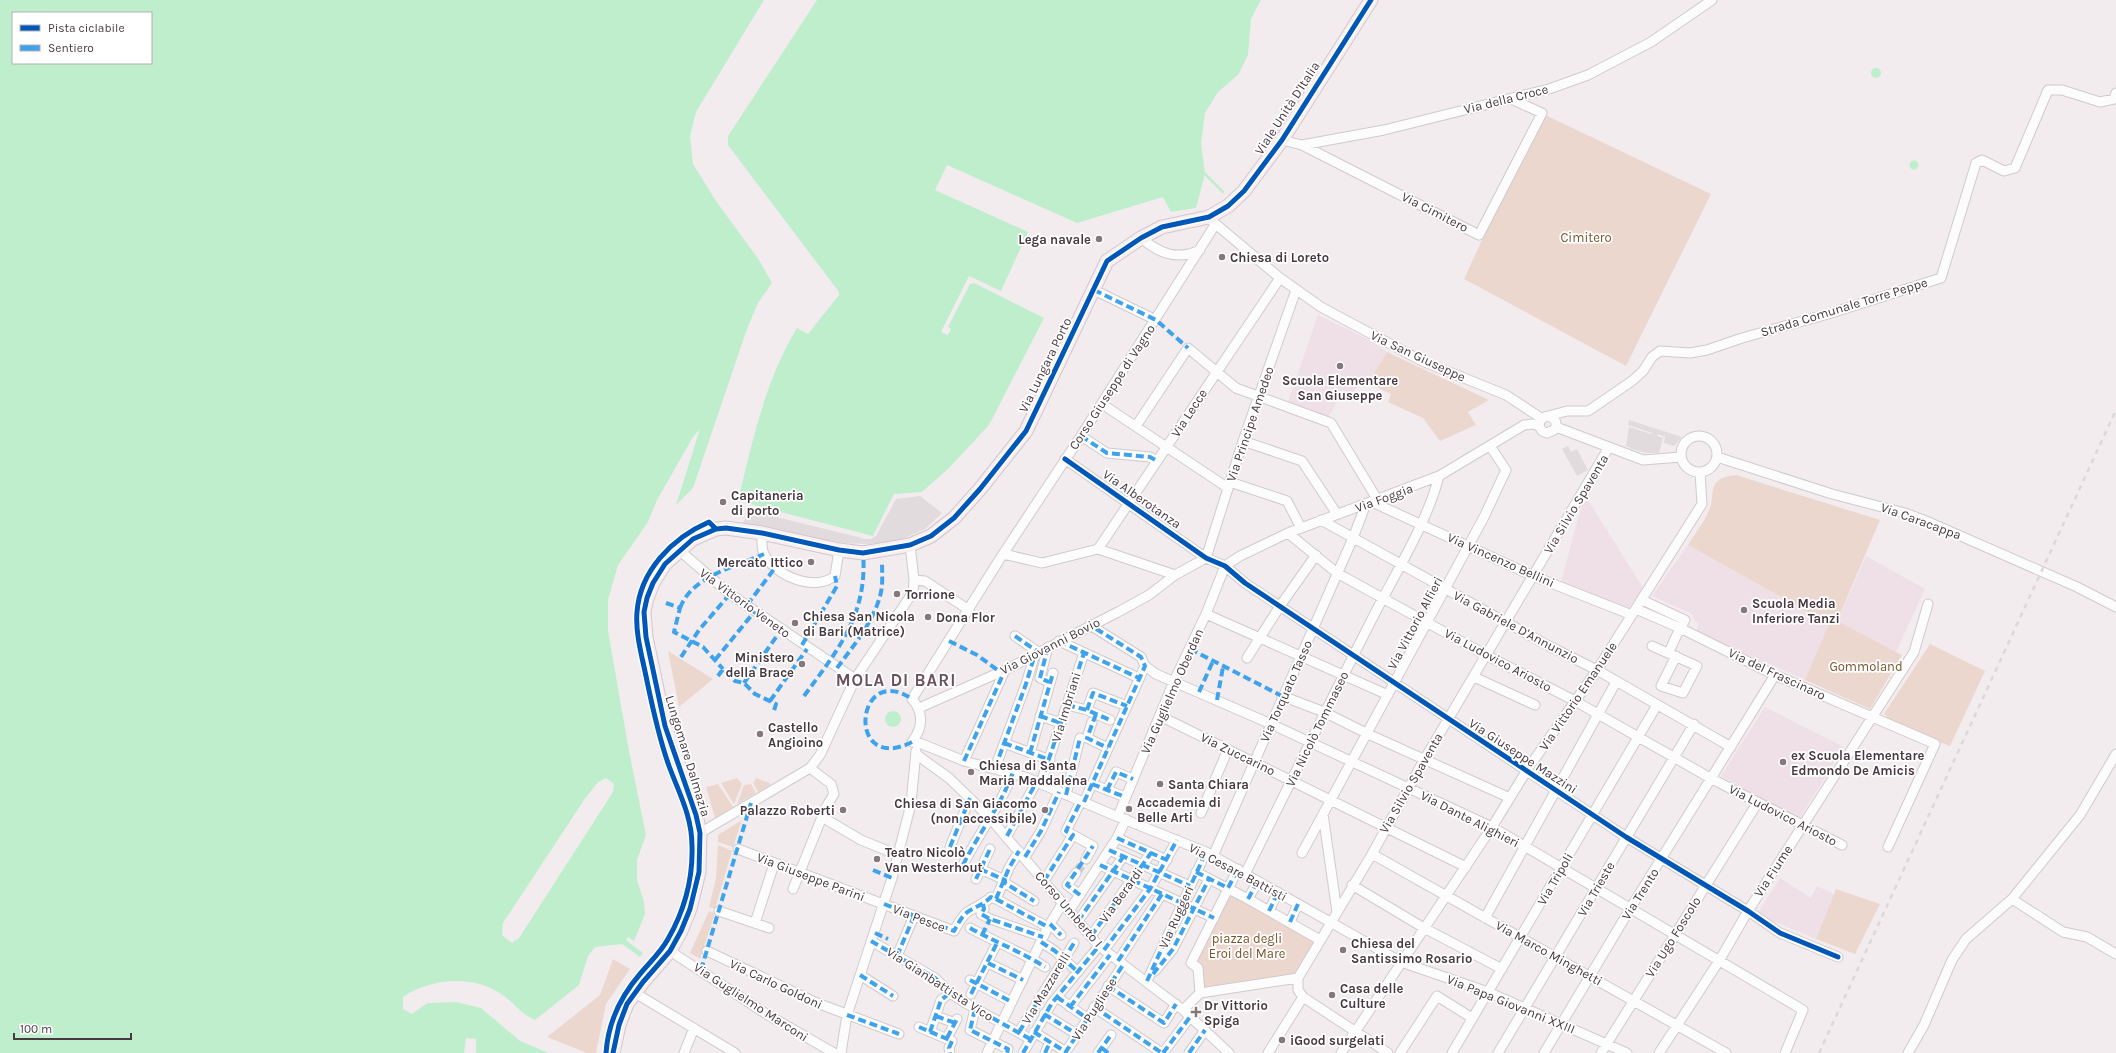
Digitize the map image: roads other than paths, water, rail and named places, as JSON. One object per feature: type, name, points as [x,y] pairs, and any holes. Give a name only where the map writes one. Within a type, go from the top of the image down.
[{"type":"street","name":"Viale Unità D'Italia","points":[[1212,221],[1244,191],[1282,140],[1371,0]]},
{"type":"street","name":"Via della Croce","points":[[1282,140],[1302,145],[1384,130],[1549,89],[1588,75],[1650,42],[1712,0]]},
{"type":"street","name":"Strada Comunale Torre Peppe","points":[[1543,420],[1567,411],[1588,411],[1632,381],[1643,371],[1652,357],[1660,351],[1690,353],[1707,350],[1941,278],[1976,163],[1982,160],[2004,171],[2015,168],[2048,90],[2062,90],[2100,102],[2114,99],[2116,93]]},
{"type":"street","name":"Via Cimitero","points":[[1302,145],[1479,234],[1542,113],[1511,99]]},
{"type":"street","name":"Via San Giuseppe","points":[[1212,221],[1296,290],[1422,361],[1506,395],[1543,420],[1556,422],[1556,427],[1552,432],[1547,433],[1542,431],[1543,420]]},
{"type":"street","name":"Via Lungara Porto","points":[[910,545],[931,536],[954,518],[999,467],[1026,431],[1107,260],[1140,238],[1162,227],[1212,221]]},
{"type":"street","name":"Corso Giuseppe di Vagno","points":[[919,708],[912,699],[1003,554],[1065,459],[1082,436],[1200,250],[1212,221]]},
{"type":"street","points":[[1140,238],[1157,251],[1163,253],[1176,255],[1192,253],[1200,250]]},
{"type":"street","name":"Via Lecce","points":[[1098,549],[1280,278]]},
{"type":"street","points":[[1094,290],[1156,320]]},
{"type":"street","name":"Via Principe Amedeo","points":[[1206,558],[1243,441],[1296,290]]},
{"type":"street","points":[[1136,426],[1188,348],[1236,388],[1330,423],[1372,502]]},
{"type":"street","points":[[1102,404],[1167,447],[1229,485],[1288,501],[1301,528]]},
{"type":"street","name":"Via Foggia","points":[[1225,566],[1240,556],[1288,533],[1439,476],[1524,426],[1543,420]]},
{"type":"street","name":"Via San Giuseppe","points":[[1556,427],[1643,460],[1681,456]]},
{"type":"street","points":[[1699,435],[1706,436],[1715,444],[1717,457],[1712,468],[1700,472],[1690,470],[1682,462],[1681,456],[1683,444],[1687,439],[1699,435]]},
{"type":"street","points":[[1082,436],[1107,453],[1150,457],[1157,460]]},
{"type":"street","points":[[1243,441],[1302,461],[1338,514]]},
{"type":"street","name":"Via Vittorio Alfieri","points":[[1302,853],[1428,622],[1506,470],[1490,446]]},
{"type":"street","name":"Via Silvio Spaventa","points":[[1298,978],[1352,885],[1372,854],[1424,760],[1609,447]]},
{"type":"street","name":"Via Caracappa","points":[[1717,457],[1832,494],[1905,513],[2077,587],[2116,607]]},
{"type":"street","name":"Via Alberotanza","points":[[1065,459],[1206,558]]},
{"type":"street","name":"Via Vittorio Emanuele","points":[[1341,1053],[1466,867],[1527,770],[1597,670],[1702,504],[1700,472]]},
{"type":"street","name":"Via Nicolò Tommaseo","points":[[1200,993],[1198,968],[1191,964],[1228,888],[1241,871],[1292,780],[1324,712],[1401,564],[1435,492],[1439,476]]},
{"type":"street","name":"Via Vincenzo Bellini","points":[[1372,502],[1533,576],[1634,612]]},
{"type":"street","name":"Via Torquato Tasso","points":[[1210,854],[1254,762],[1353,538],[1372,502]]},
{"type":"street","name":"Via Gabriele D'Annunzio","points":[[1321,520],[1445,589],[1597,670],[1657,705],[1694,724],[1731,747]]},
{"type":"street","name":"Lungomare Dalmazia","points":[[613,1053],[621,1020],[634,993],[670,951],[686,919],[694,897],[698,872],[700,833],[693,805],[676,762],[662,714],[644,619],[647,598],[653,583],[665,564],[679,550],[693,539],[716,529],[731,528],[762,533],[839,550],[863,553],[910,545]]},
{"type":"street","points":[[762,533],[764,554],[775,568],[788,577],[809,582],[821,583],[829,581],[835,576],[839,550]]},
{"type":"street","name":"Via Ludovico Ariosto","points":[[1288,533],[1338,573],[1486,655],[1576,701],[1712,779],[1842,846]]},
{"type":"street","points":[[700,833],[810,768],[820,755],[855,679],[913,592],[914,580],[910,545]]},
{"type":"street","points":[[1003,554],[1042,563],[1098,549],[1175,575]]},
{"type":"street","name":"Via Vittorio Veneto","points":[[679,550],[730,594],[855,679]]},
{"type":"street","points":[[1247,658],[1280,606],[1316,555]]},
{"type":"street","name":"Via Giuseppe Mazzini","points":[[1206,558],[1225,566],[1244,583],[1280,606],[1313,630],[1395,683],[1448,720],[1527,770],[1626,837],[1748,911],[1780,933],[1838,957]]},
{"type":"street","name":"Via Giovanni Bovio","points":[[919,708],[1005,670],[1149,595],[1175,575],[1206,558]]},
{"type":"street","name":"Via Guglielmo Oberdan","points":[[988,1053],[1049,925],[1080,895],[1117,838],[1125,797],[1174,681],[1206,614],[1225,566]]},
{"type":"street","points":[[914,580],[925,581],[969,610]]},
{"type":"street","points":[[1642,600],[1685,620],[1680,628],[1672,654],[1652,646]]},
{"type":"street","name":"Via Fiume","points":[[1659,1053],[1719,961],[1748,911],[1802,825],[1874,717],[1914,652],[1928,604]]},
{"type":"street","name":"Via del Frascinaro","points":[[1634,612],[1680,628],[1776,675],[1935,744],[1888,847]]},
{"type":"street","points":[[1206,614],[1388,695]]},
{"type":"street","name":"Via Dante Alighieri","points":[[1090,625],[1141,657],[1145,666],[1156,674],[1271,724],[1492,827],[1803,1010],[1785,1053]]},
{"type":"street","points":[[996,764],[1036,653],[1015,636]]},
{"type":"street","points":[[1059,641],[1139,678]]},
{"type":"street","points":[[1030,753],[1051,678],[1040,678],[1048,647]]},
{"type":"street","name":"Via Imbriani","points":[[1006,836],[1039,782],[1050,760],[1071,686],[1084,653]]},
{"type":"street","points":[[1086,859],[1093,846],[1066,831],[1092,784],[1145,666]]},
{"type":"street","points":[[964,761],[1005,670]]},
{"type":"street","name":"Via Trento","points":[[1544,1053],[1630,909],[1776,675]]},
{"type":"street","points":[[1474,677],[1535,705]]},
{"type":"street","points":[[1485,918],[1523,846],[1556,791],[1616,682]]},
{"type":"street","points":[[1087,710],[1093,693],[1127,706]]},
{"type":"street","points":[[1282,696],[1324,712],[1424,760],[1510,798]]},
{"type":"street","points":[[1067,704],[1087,710],[1110,720]]},
{"type":"street","name":"Via Tripoli","points":[[1452,1053],[1562,869],[1657,705]]},
{"type":"street","points":[[841,1053],[846,1015],[884,904],[911,804],[917,756],[912,742],[920,728],[921,720],[919,708]]},
{"type":"street","points":[[1040,716],[1061,722]]},
{"type":"street","name":"Via Zuccarino","points":[[1160,716],[1466,867]]},
{"type":"street","points":[[1092,722],[1086,738],[1108,748]]},
{"type":"street","name":"Via Trieste","points":[[1498,1053],[1694,724]]},
{"type":"street","points":[[996,899],[1005,880],[1022,854],[1041,830],[1062,793],[1080,738]]},
{"type":"street","name":"Via Cesare Battisti","points":[[912,742],[922,744],[964,761],[996,764],[1210,854],[1330,923]]},
{"type":"street","points":[[1004,743],[1050,760]]},
{"type":"street","points":[[1201,813],[1228,749]]},
{"type":"street","points":[[1908,1053],[1924,1025],[1952,960],[1966,939],[2012,899],[2080,815],[2116,754]]},
{"type":"street","name":"Corso Umberto I","points":[[917,756],[949,778],[990,818],[1022,854],[1065,908],[1105,950],[1183,1010],[1229,1053]]},
{"type":"street","points":[[792,889],[822,817],[834,794],[831,784],[810,768]]},
{"type":"street","points":[[962,865],[976,839],[990,818],[1013,772]]},
{"type":"street","points":[[1107,790],[1116,772],[1133,779]]},
{"type":"street","points":[[1092,784],[1125,797]]},
{"type":"street","points":[[950,847],[970,798]]},
{"type":"street","name":"Via Ugo Foscolo","points":[[1601,1053],[1758,802]]},
{"type":"street","points":[[1323,814],[1337,912]]},
{"type":"street","points":[[822,817],[861,840],[898,855]]},
{"type":"street","points":[[1044,881],[1073,835]]},
{"type":"street","points":[[1117,838],[1167,860]]},
{"type":"street","points":[[1070,1007],[1105,950],[1160,873],[1177,840]]},
{"type":"street","name":"Via Giuseppe Parini","points":[[738,849],[774,864],[884,904]]},
{"type":"street","points":[[976,879],[990,849]]},
{"type":"street","points":[[1110,850],[1190,886]]},
{"type":"street","name":"Via Berardi","points":[[1091,936],[1151,853]]},
{"type":"street","name":"Via Ruggeri","points":[[1146,981],[1196,872],[1210,854]]},
{"type":"street","name":"Via Marco Minghetti","points":[[1372,854],[1446,897],[1634,1000],[1726,1053]]},
{"type":"street","points":[[1078,921],[1123,856]]},
{"type":"street","points":[[755,923],[774,864]]},
{"type":"street","points":[[1100,865],[1214,918]]},
{"type":"street","points":[[980,869],[1005,880],[1005,884],[1034,901]]},
{"type":"street","points":[[1196,872],[1228,888],[1320,940]]},
{"type":"street","points":[[1076,873],[1067,884],[1080,895]]},
{"type":"street","points":[[1146,981],[1173,949],[1208,879]]},
{"type":"street","points":[[1248,899],[1258,881]]},
{"type":"street","points":[[1352,885],[1424,928],[1502,969]]},
{"type":"street","points":[[1269,911],[1278,892]]},
{"type":"street","name":"Via Pugliese","points":[[1065,1053],[1078,1035],[1108,986],[1162,894]]},
{"type":"street","points":[[1061,935],[1049,925],[991,897],[983,904],[984,909],[981,914],[1042,940],[1078,972]]},
{"type":"street","points":[[2012,899],[2063,932],[2087,937],[2116,954]]},
{"type":"street","name":"Via Pesce","points":[[884,904],[954,931],[968,911],[983,904]]},
{"type":"street","points":[[1290,922],[1298,904]]},
{"type":"street","points":[[719,911],[769,928]]},
{"type":"street","points":[[897,956],[914,916]]},
{"type":"street","points":[[982,935],[990,919]]},
{"type":"street","name":"Via Papa Giovanni XXIII","points":[[1330,923],[1402,962],[1488,992],[1627,1053]]},
{"type":"street","points":[[970,928],[1046,967]]},
{"type":"street","name":"Via Gianbattista Vico","points":[[871,941],[935,978],[950,993],[975,1009],[1019,1032],[1050,1042],[1065,1053]]},
{"type":"street","points":[[971,994],[974,982],[988,963],[997,943]]},
{"type":"street","name":"Via Mazzarelli","points":[[1019,1032],[1074,943]]},
{"type":"street","points":[[1023,1053],[1044,1014],[1057,997],[1078,972],[1105,950]]},
{"type":"street","name":"Via Guglielmo Marconi","points":[[670,951],[768,1015],[834,1053]]},
{"type":"street","name":"Via Carlo Goldoni","points":[[707,951],[794,993],[846,1015],[899,1034]]},
{"type":"street","points":[[988,963],[1023,980]]},
{"type":"street","points":[[860,975],[893,996]]},
{"type":"street","points":[[1108,986],[1164,1023],[1183,1010],[1200,993],[1298,978],[1298,990],[1303,997],[1388,1053]]},
{"type":"street","points":[[974,982],[1012,1002]]},
{"type":"street","points":[[634,993],[694,1028],[720,1049],[735,1053]]},
{"type":"street","points":[[930,1032],[941,1000],[950,993]]},
{"type":"street","points":[[1400,1053],[1437,996],[1472,1018]]},
{"type":"street","points":[[1057,997],[1088,1018]]},
{"type":"street","points":[[1268,1053],[1303,997]]},
{"type":"street","points":[[1094,1007],[1162,1053],[1183,1010]]},
{"type":"street","points":[[975,1009],[970,1030],[993,1040],[1008,1049],[1007,1053]]},
{"type":"street","points":[[1044,1014],[1078,1035]]},
{"type":"street","points":[[936,1016],[956,1021],[947,1038]]},
{"type":"street","points":[[919,1027],[952,1041],[949,1048],[950,1053]]},
{"type":"street","points":[[684,1053],[694,1028]]},
{"type":"street","points":[[1189,1053],[1205,1030]]},
{"type":"street","points":[[1103,1051],[1111,1035]]},
{"type":"street","points":[[1045,1053],[1050,1042]]},
{"type":"waterway","points":[[1205,174],[1223,192]]},
{"type":"tunnel","points":[[1076,873],[1086,859]]},
{"type":"railway","points":[[1819,1053],[2116,410]]},
{"type":"place","name":"Lega navale","points":[[1099,239]]},
{"type":"place","name":"Chiesa di Loreto","points":[[1222,257]]},
{"type":"place","name":"Scuola Elementare San Giuseppe","points":[[1340,366]]},
{"type":"place","name":"Capitaneria di porto","points":[[723,502]]},
{"type":"place","name":"Mercato Ittico","points":[[811,562]]},
{"type":"place","name":"Torrione","points":[[897,594]]},
{"type":"place","name":"Scuola Media Inferiore Tanzi","points":[[1744,610]]},
{"type":"place","name":"Dona Flor","points":[[928,617]]},
{"type":"place","name":"Chiesa San Nicola di Bari (Matrice)","points":[[795,623]]},
{"type":"place","name":"Ministero della Brace","points":[[802,664]]},
{"type":"place","name":"Castello Angioino","points":[[760,734]]},
{"type":"place","name":"ex Scuola Elementare Edmondo De Amicis","points":[[1783,762]]},
{"type":"place","name":"Chiesa di Santa Maria Maddalena","points":[[971,772]]},
{"type":"place","name":"Santa Chiara","points":[[1160,784]]},
{"type":"place","name":"Accademia di Belle Arti","points":[[1129,809]]},
{"type":"place","name":"Palazzo Roberti","points":[[843,810]]},
{"type":"place","name":"Chiesa di San Giacomo (non accessibile)","points":[[1045,810]]},
{"type":"place","name":"Teatro Nicolò Van Westerhout","points":[[877,859]]},
{"type":"place","name":"Chiesa del Santissimo Rosario","points":[[1343,950]]},
{"type":"place","name":"Casa delle Culture","points":[[1332,995]]},
{"type":"place","name":"Dr Vittorio Spiga","points":[[1196,1012]]},
{"type":"place","name":"iGood surgelati","points":[[1282,1040]]},
{"type":"district","name":"MOLA DI BARI","points":[[896,680]]},
{"type":"park label","name":"Cimitero","points":[[1586,237]]},
{"type":"park label","name":"Gommoland","points":[[1866,666]]},
{"type":"park label","name":"piazza degli Eroi del Mare","points":[[1247,946]]}]
